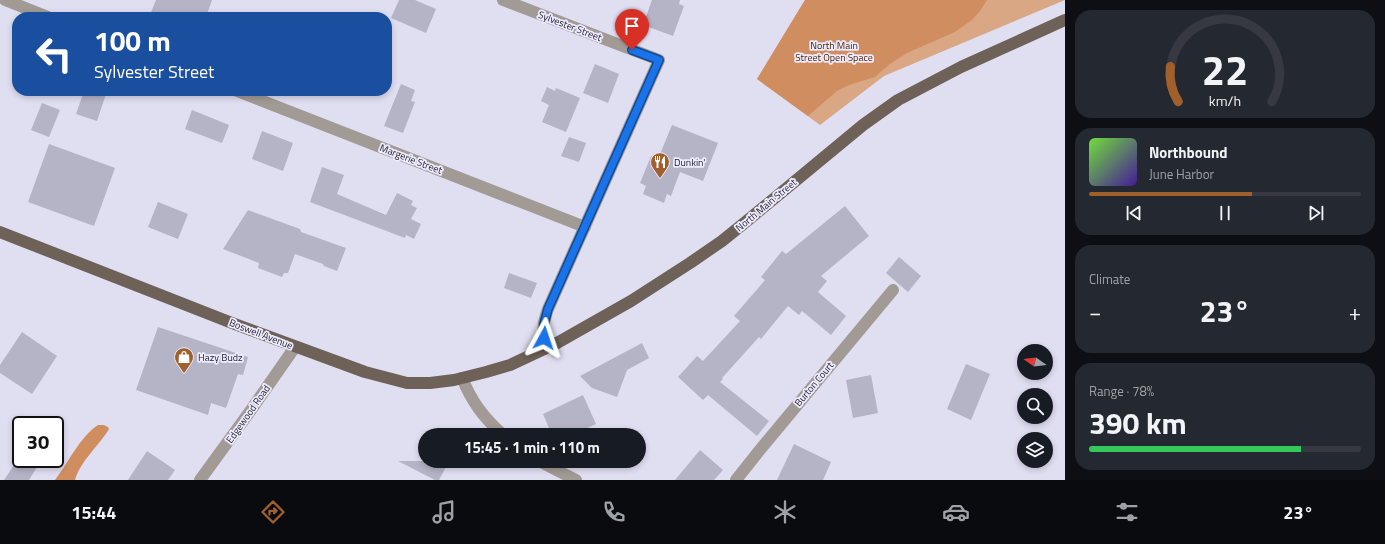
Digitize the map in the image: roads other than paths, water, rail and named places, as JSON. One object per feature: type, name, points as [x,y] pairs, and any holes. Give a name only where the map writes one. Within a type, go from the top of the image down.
[{"type":"main road","name":"North Main Street","points":[[462,378],[510,365],[631,301],[697,259],[748,220],[863,124],[898,100],[961,67],[1065,20]]},
{"type":"main road","name":"Boswell Avenue","points":[[0,232],[295,347],[351,367],[399,382],[407,383],[430,383],[462,378]]},
{"type":"street","points":[[5,0],[35,12]]},
{"type":"street","name":"Sylvester Street","points":[[503,0],[659,60],[585,227]]},
{"type":"street","name":"Margerie Street","points":[[251,96],[585,227]]},
{"type":"street","points":[[548,346],[544,338],[545,317],[585,227]]},
{"type":"street","name":"Burton Court","points":[[736,480],[893,290]]},
{"type":"street","name":"Edgewood Road","points":[[200,480],[295,347]]},
{"type":"street","points":[[462,378],[481,414],[496,428]]},
{"type":"street","points":[[553,468],[576,480]]},
{"type":"place","name":"Dunkin'","points":[[660,179]]},
{"type":"place","name":"Hazy Budz","points":[[184,374]]},
{"type":"park label","name":"North Main Street Open Space","points":[[834,50]]}]
